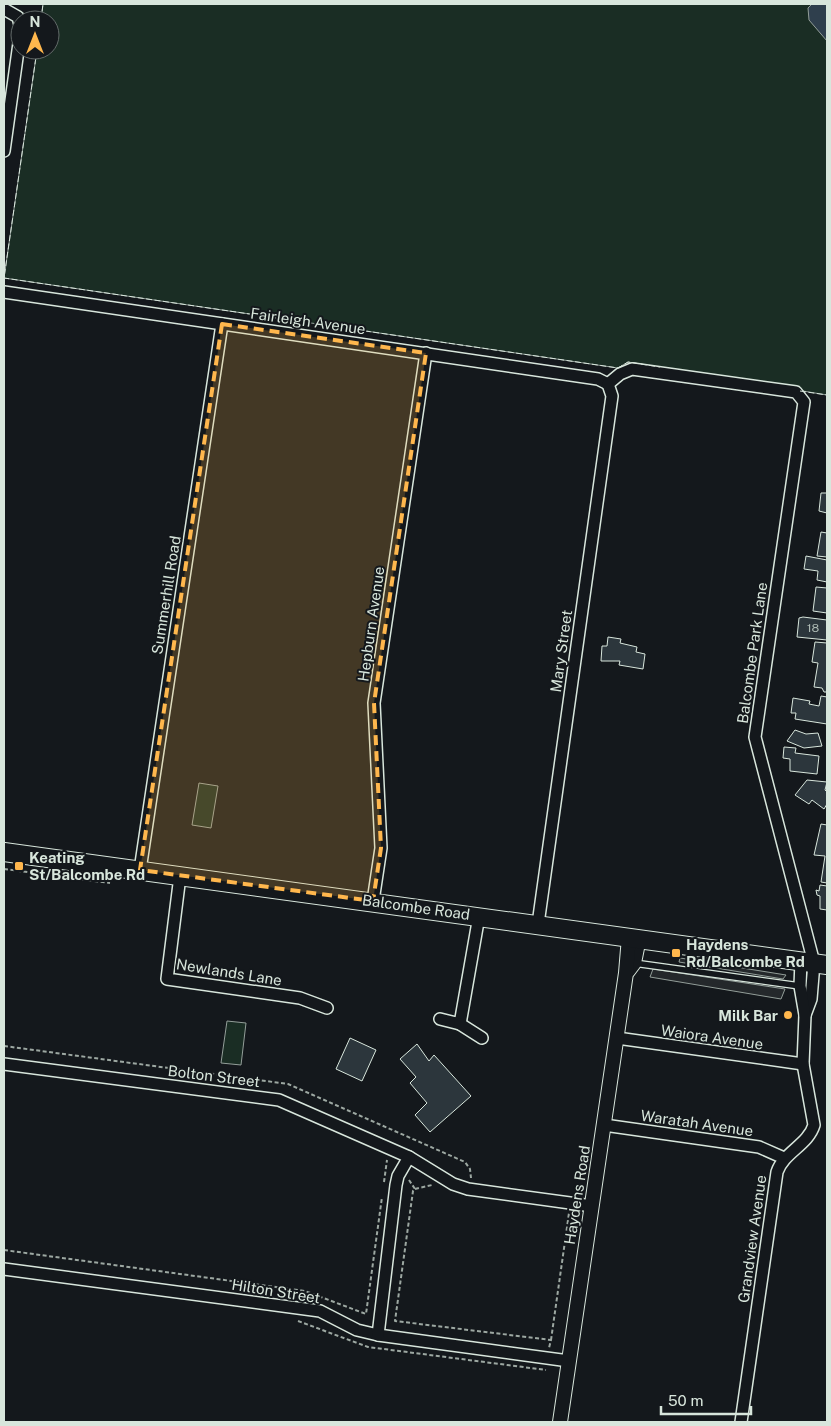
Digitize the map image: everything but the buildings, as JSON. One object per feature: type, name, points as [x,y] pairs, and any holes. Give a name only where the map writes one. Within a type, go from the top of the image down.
[{"type":"main road","name":"Balcombe Road","points":[[4,852],[814,963]]},
{"type":"street","points":[[4,151],[17,60]]},
{"type":"street","name":"Fairleigh Avenue","points":[[4,292],[598,379],[608,384]]},
{"type":"street","name":"Summerhill Road","points":[[140,870],[222,324]]},
{"type":"street","name":"Hepburn Avenue","points":[[373,902],[381,848],[374,703],[426,353]]},
{"type":"street","name":"Balcombe Park Lane","points":[[608,384],[620,374],[632,369],[796,392],[804,402],[755,737],[814,963]]},
{"type":"street","name":"Mary Street","points":[[538,924],[612,396],[608,384]]},
{"type":"street","name":"Newlands Lane","points":[[180,876],[167,979],[300,998],[327,1008]]},
{"type":"street","points":[[460,1024],[479,916]]},
{"type":"street","name":"Haydens Road","points":[[560,1422],[617,1038],[634,938]]},
{"type":"street","name":"Grandview Avenue","points":[[806,1015],[800,986],[814,963]]},
{"type":"street","name":"Grandview Avenue","points":[[741,1422],[777,1172],[784,1158],[808,1136],[814,1125],[803,1064],[806,1015],[811,999],[814,963]]},
{"type":"street","points":[[440,1019],[460,1024],[482,1038]]},
{"type":"street","name":"Waiora Avenue","points":[[617,1038],[803,1064]]},
{"type":"street","name":"Bolton Street","points":[[4,1064],[279,1100],[406,1162],[468,1189],[592,1206]]},
{"type":"street","name":"Waratah Avenue","points":[[604,1125],[759,1147],[784,1158]]},
{"type":"street","points":[[378,1335],[396,1185],[406,1162]]},
{"type":"street","name":"Hilton Street","points":[[4,1269],[320,1311],[357,1330],[378,1335],[569,1360]]},
{"type":"lane","points":[[630,968],[800,986]]},
{"type":"path","points":[[4,1250],[305,1291],[366,1314],[386,1160],[406,1162],[415,1189],[413,1191],[395,1321],[551,1340]]},
{"type":"path","points":[[415,1189],[471,1178]]},
{"type":"path","points":[[297,1321],[368,1347],[546,1371],[571,1203]]},
{"type":"highlighted area","points":[[222,324],[426,353],[374,703],[381,848],[373,901],[140,870]]},
{"type":"green space","points":[[43,4],[827,4],[827,395],[628,362],[618,368],[4,278],[36,60],[60,60],[60,10],[42,10]]},
{"type":"green space","points":[[199,783],[218,786],[211,828],[192,825]]},
{"type":"green space","points":[[227,1021],[246,1023],[241,1065],[221,1063]]},
{"type":"shaded area","points":[[680,958],[786,975],[783,979],[679,962]]},
{"type":"shaded area","points":[[653,969],[785,989],[781,999],[650,977]]},
{"type":"water","points":[[812,4],[827,4],[827,41],[809,20],[808,8]]},
{"type":"fence","points":[[42,10],[43,4]]},
{"type":"fence","points":[[36,60],[4,278],[618,368],[628,362],[660,367]]},
{"type":"fence","points":[[800,391],[827,395]]},
{"type":"place","name":"Keating St/Balcombe Rd","points":[[19,866]]},
{"type":"place","name":"Haydens Rd/Balcombe Rd","points":[[676,953]]},
{"type":"place","name":"Milk Bar","points":[[788,1015]]}]
